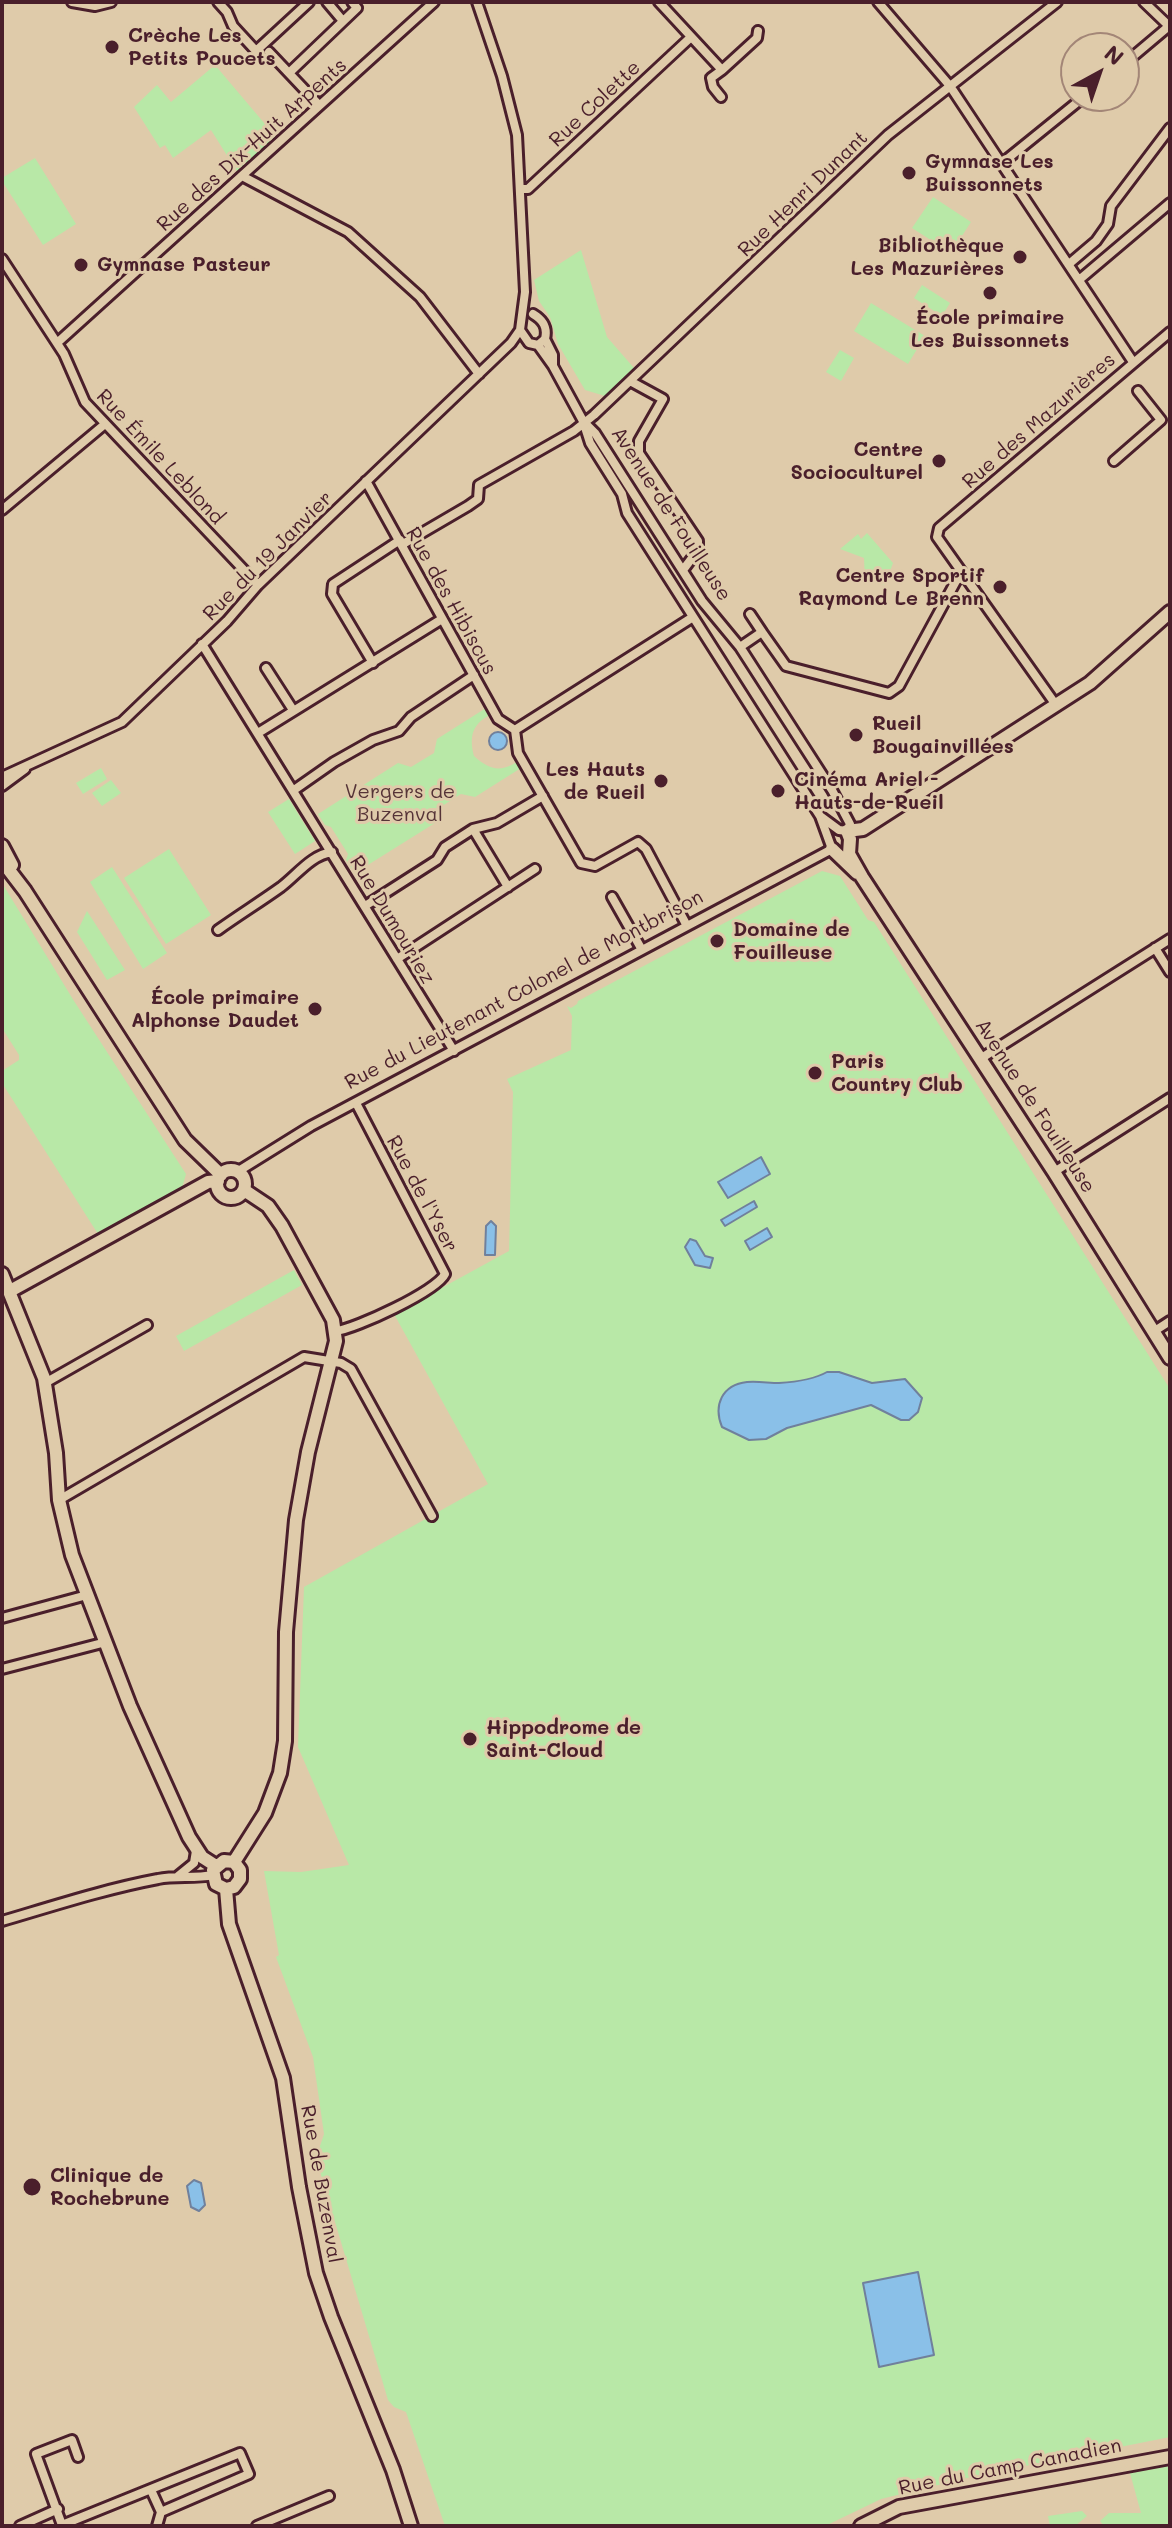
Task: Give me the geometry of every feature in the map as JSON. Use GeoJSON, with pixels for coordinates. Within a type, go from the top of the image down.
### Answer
{"type":"FeatureCollection","features":[{"type":"Feature","properties":{"kind":"main road"},"geometry":{"type":"LineString","coordinates":[[849,854],[832,849],[847,831],[863,829],[1056,705],[1100,675],[1170,612]]}},
{"type":"Feature","properties":{"kind":"main road","name":"Avenue de Fouilleuse"},"geometry":{"type":"LineString","coordinates":[[847,831],[849,854],[862,877],[1054,1172],[1170,1358]]}},
{"type":"Feature","properties":{"kind":"main road"},"geometry":{"type":"LineString","coordinates":[[2,846],[20,883],[181,1135],[219,1178],[219,1191],[227,1198],[237,1197],[244,1190],[244,1180],[232,1171],[219,1178],[208,1182],[69,1259],[8,1297]]}},
{"type":"Feature","properties":{"kind":"main road","name":"Avenue de Fouilleuse"},"geometry":{"type":"LineString","coordinates":[[832,849],[844,864],[862,877]]}},
{"type":"Feature","properties":{"kind":"main road"},"geometry":{"type":"LineString","coordinates":[[2,861],[20,883]]}},
{"type":"Feature","properties":{"kind":"main road"},"geometry":{"type":"LineString","coordinates":[[234,1862],[265,1813],[280,1773],[285,1741],[288,1606],[298,1507],[308,1452],[333,1361],[336,1331],[276,1216],[266,1204],[244,1190]]}},
{"type":"Feature","properties":{"kind":"main road"},"geometry":{"type":"LineString","coordinates":[[2,1274],[8,1297],[45,1383],[56,1453],[59,1500],[72,1555],[130,1706],[196,1850],[214,1870],[216,1884],[226,1889],[234,1887],[240,1879],[240,1870],[234,1862],[224,1861],[214,1870]]}},
{"type":"Feature","properties":{"kind":"main road","name":"Rue de Buzenval"},"geometry":{"type":"LineString","coordinates":[[226,1889],[229,1924],[283,2078],[299,2187],[316,2273],[387,2455],[411,2526]]}},
{"type":"Feature","properties":{"kind":"main road","name":"Rue du Camp Canadien"},"geometry":{"type":"LineString","coordinates":[[861,2526],[899,2507],[1170,2457]]}},
{"type":"Feature","properties":{"kind":"street"},"geometry":{"type":"LineString","coordinates":[[72,2],[86,5],[110,3]]}},
{"type":"Feature","properties":{"kind":"street"},"geometry":{"type":"LineString","coordinates":[[218,2],[233,26],[256,51],[309,2]]}},
{"type":"Feature","properties":{"kind":"street"},"geometry":{"type":"LineString","coordinates":[[327,2],[343,21]]}},
{"type":"Feature","properties":{"kind":"street"},"geometry":{"type":"LineString","coordinates":[[289,73],[357,8],[352,2]]}},
{"type":"Feature","properties":{"kind":"street","name":"Rue des Dix-Huit Arpents"},"geometry":{"type":"LineString","coordinates":[[57,343],[434,2]]}},
{"type":"Feature","properties":{"kind":"street"},"geometry":{"type":"LineString","coordinates":[[477,2],[498,61],[515,124],[525,292],[522,335],[529,343],[542,342],[545,325],[533,314],[525,292]]}},
{"type":"Feature","properties":{"kind":"street"},"geometry":{"type":"LineString","coordinates":[[659,2],[722,70]]}},
{"type":"Feature","properties":{"kind":"street","name":"Rue des Mazurières"},"geometry":{"type":"LineString","coordinates":[[878,2],[950,86],[1133,362],[939,528],[937,537],[1056,705]]}},
{"type":"Feature","properties":{"kind":"street","name":"Rue Henri Dunant"},"geometry":{"type":"LineString","coordinates":[[373,663],[332,594],[333,584],[478,499],[479,485],[574,431],[888,135],[1057,2]]}},
{"type":"Feature","properties":{"kind":"street"},"geometry":{"type":"LineString","coordinates":[[1140,51],[1170,27],[1144,2]]}},
{"type":"Feature","properties":{"kind":"street"},"geometry":{"type":"LineString","coordinates":[[721,97],[713,87],[711,78],[757,38],[758,31]]}},
{"type":"Feature","properties":{"kind":"street","name":"Rue Colette"},"geometry":{"type":"LineString","coordinates":[[520,189],[528,189],[691,37]]}},
{"type":"Feature","properties":{"kind":"street"},"geometry":{"type":"LineString","coordinates":[[269,52],[319,105]]}},
{"type":"Feature","properties":{"kind":"street"},"geometry":{"type":"LineString","coordinates":[[1001,164],[1065,112]]}},
{"type":"Feature","properties":{"kind":"street"},"geometry":{"type":"LineString","coordinates":[[1069,264],[1096,241],[1108,224],[1111,206],[1170,128]]}},
{"type":"Feature","properties":{"kind":"street"},"geometry":{"type":"LineString","coordinates":[[242,176],[348,232],[420,297],[479,374]]}},
{"type":"Feature","properties":{"kind":"street"},"geometry":{"type":"LineString","coordinates":[[1079,280],[1170,203]]}},
{"type":"Feature","properties":{"kind":"street","name":"Rue Émile Leblond"},"geometry":{"type":"LineString","coordinates":[[2,259],[57,343],[85,402],[258,585]]}},
{"type":"Feature","properties":{"kind":"street"},"geometry":{"type":"LineString","coordinates":[[524,318],[533,314]]}},
{"type":"Feature","properties":{"kind":"street"},"geometry":{"type":"LineString","coordinates":[[1133,362],[1170,332]]}},
{"type":"Feature","properties":{"kind":"street","name":"Rue du 19 Janvier"},"geometry":{"type":"LineString","coordinates":[[2,777],[122,722],[227,621],[258,585],[522,335]]}},
{"type":"Feature","properties":{"kind":"street","name":"Avenue de Fouilleuse"},"geometry":{"type":"LineString","coordinates":[[542,342],[553,355],[553,366],[583,421],[590,443],[622,494],[627,513],[820,816],[832,849]]}},
{"type":"Feature","properties":{"kind":"street"},"geometry":{"type":"LineString","coordinates":[[630,381],[663,399],[639,441],[639,453],[698,541],[698,550],[683,570]]}},
{"type":"Feature","properties":{"kind":"street"},"geometry":{"type":"LineString","coordinates":[[1114,461],[1161,420],[1138,391]]}},
{"type":"Feature","properties":{"kind":"street","name":"Avenue de Fouilleuse"},"geometry":{"type":"LineString","coordinates":[[583,421],[595,433],[702,601],[740,647],[832,790],[850,824],[847,831],[839,830],[820,816]]}},
{"type":"Feature","properties":{"kind":"street"},"geometry":{"type":"LineString","coordinates":[[2,510],[105,424]]}},
{"type":"Feature","properties":{"kind":"street","name":"Rue des Hibiscus"},"geometry":{"type":"LineString","coordinates":[[366,481],[498,719],[515,730]]}},
{"type":"Feature","properties":{"kind":"street"},"geometry":{"type":"LineString","coordinates":[[750,614],[786,666],[889,693],[899,686],[956,581],[963,575]]}},
{"type":"Feature","properties":{"kind":"street"},"geometry":{"type":"LineString","coordinates":[[687,926],[646,849],[638,842],[595,866],[581,863],[518,753],[515,730],[693,617]]}},
{"type":"Feature","properties":{"kind":"street"},"geometry":{"type":"LineString","coordinates":[[258,733],[442,619]]}},
{"type":"Feature","properties":{"kind":"street"},"geometry":{"type":"LineString","coordinates":[[740,647],[762,632]]}},
{"type":"Feature","properties":{"kind":"street","name":"Rue Dumouriez"},"geometry":{"type":"LineString","coordinates":[[202,644],[454,1051]]}},
{"type":"Feature","properties":{"kind":"street"},"geometry":{"type":"LineString","coordinates":[[266,668],[293,710]]}},
{"type":"Feature","properties":{"kind":"street"},"geometry":{"type":"LineString","coordinates":[[294,790],[373,740],[399,731],[411,717],[474,675]]}},
{"type":"Feature","properties":{"kind":"street","name":"Rue du 19 Janvier"},"geometry":{"type":"LineString","coordinates":[[2,786],[29,766]]}},
{"type":"Feature","properties":{"kind":"street"},"geometry":{"type":"LineString","coordinates":[[365,906],[437,860],[445,847],[473,829],[497,823],[543,796]]}},
{"type":"Feature","properties":{"kind":"street"},"geometry":{"type":"LineString","coordinates":[[473,829],[508,887]]}},
{"type":"Feature","properties":{"kind":"street","name":"Rue du Lieutenant Colonel de Montbrison"},"geometry":{"type":"LineString","coordinates":[[237,1172],[300,1133],[832,849]]}},
{"type":"Feature","properties":{"kind":"street"},"geometry":{"type":"LineString","coordinates":[[218,930],[284,885],[300,869],[332,852]]}},
{"type":"Feature","properties":{"kind":"street"},"geometry":{"type":"LineString","coordinates":[[397,959],[535,869]]}},
{"type":"Feature","properties":{"kind":"street"},"geometry":{"type":"LineString","coordinates":[[612,897],[642,950]]}},
{"type":"Feature","properties":{"kind":"street"},"geometry":{"type":"LineString","coordinates":[[980,1059],[1170,939]]}},
{"type":"Feature","properties":{"kind":"street"},"geometry":{"type":"LineString","coordinates":[[1155,948],[1170,972]]}},
{"type":"Feature","properties":{"kind":"street"},"geometry":{"type":"LineString","coordinates":[[1054,1172],[1170,1098]]}},
{"type":"Feature","properties":{"kind":"street","name":"Rue de l'Yser"},"geometry":{"type":"LineString","coordinates":[[336,1331],[355,1327],[403,1304],[439,1284],[445,1274],[356,1103]]}},
{"type":"Feature","properties":{"kind":"street"},"geometry":{"type":"LineString","coordinates":[[1153,1332],[1170,1321]]}},
{"type":"Feature","properties":{"kind":"street"},"geometry":{"type":"LineString","coordinates":[[45,1383],[147,1325]]}},
{"type":"Feature","properties":{"kind":"street"},"geometry":{"type":"LineString","coordinates":[[59,1500],[304,1357],[333,1361],[351,1369],[432,1516]]}},
{"type":"Feature","properties":{"kind":"street"},"geometry":{"type":"LineString","coordinates":[[2,1618],[87,1595]]}},
{"type":"Feature","properties":{"kind":"street"},"geometry":{"type":"LineString","coordinates":[[2,1669],[106,1642]]}},
{"type":"Feature","properties":{"kind":"street"},"geometry":{"type":"LineString","coordinates":[[178,1876],[194,1863],[196,1850]]}},
{"type":"Feature","properties":{"kind":"street"},"geometry":{"type":"LineString","coordinates":[[2,1921],[142,1882],[214,1870]]}},
{"type":"Feature","properties":{"kind":"street"},"geometry":{"type":"LineString","coordinates":[[78,2457],[72,2440],[36,2454],[62,2525],[240,2453],[249,2474],[161,2512]]}},
{"type":"Feature","properties":{"kind":"street"},"geometry":{"type":"LineString","coordinates":[[151,2490],[161,2512],[157,2526]]}},
{"type":"Feature","properties":{"kind":"street"},"geometry":{"type":"LineString","coordinates":[[257,2526],[329,2496]]}},
{"type":"Feature","properties":{"kind":"street"},"geometry":{"type":"LineString","coordinates":[[20,2526],[58,2509]]}},
{"type":"Feature","properties":{"kind":"green space"},"geometry":{"type":"Polygon","coordinates":[[[215,65],[276,137],[238,173],[211,130],[173,158],[165,145],[160,148],[134,107],[157,85],[171,102],[215,65]]]}},
{"type":"Feature","properties":{"kind":"green space"},"geometry":{"type":"Polygon","coordinates":[[[35,158],[76,224],[43,245],[2,181],[2,178],[35,158]]]}},
{"type":"Feature","properties":{"kind":"green space"},"geometry":{"type":"Polygon","coordinates":[[[933,197],[971,222],[951,253],[912,228],[933,197]]]}},
{"type":"Feature","properties":{"kind":"green space"},"geometry":{"type":"Polygon","coordinates":[[[581,250],[607,337],[634,368],[605,396],[585,390],[558,344],[550,317],[539,301],[534,280],[581,250]]]}},
{"type":"Feature","properties":{"kind":"green space"},"geometry":{"type":"Polygon","coordinates":[[[922,285],[950,303],[942,316],[914,298],[922,285]]]}},
{"type":"Feature","properties":{"kind":"green space"},"geometry":{"type":"Polygon","coordinates":[[[871,303],[925,336],[908,364],[854,331],[871,303]]]}},
{"type":"Feature","properties":{"kind":"green space"},"geometry":{"type":"Polygon","coordinates":[[[840,350],[854,358],[841,381],[826,372],[840,350]]]}},
{"type":"Feature","properties":{"kind":"green space"},"geometry":{"type":"Polygon","coordinates":[[[867,533],[893,563],[885,585],[865,580],[864,558],[840,549],[858,534],[861,539],[867,533]]]}},
{"type":"Feature","properties":{"kind":"green space","name":"Vergers de Buzenval"},"geometry":{"type":"Polygon","coordinates":[[[486,708],[490,715],[473,732],[474,756],[494,768],[505,768],[517,762],[521,768],[475,797],[461,794],[439,808],[435,823],[355,873],[346,860],[348,854],[331,827],[325,825],[318,814],[398,763],[411,767],[434,753],[437,739],[486,708]]]}},
{"type":"Feature","properties":{"kind":"green space"},"geometry":{"type":"Polygon","coordinates":[[[101,768],[107,779],[83,794],[76,783],[101,768]]]}},
{"type":"Feature","properties":{"kind":"green space"},"geometry":{"type":"Polygon","coordinates":[[[111,780],[121,793],[102,806],[92,793],[111,780]]]}},
{"type":"Feature","properties":{"kind":"green space"},"geometry":{"type":"Polygon","coordinates":[[[289,799],[315,841],[295,854],[268,812],[289,799]]]}},
{"type":"Feature","properties":{"kind":"green space"},"geometry":{"type":"Polygon","coordinates":[[[169,849],[211,915],[166,944],[124,878],[169,849]]]}},
{"type":"Feature","properties":{"kind":"green space"},"geometry":{"type":"Polygon","coordinates":[[[112,867],[167,953],[143,969],[90,882],[112,867]]]}},
{"type":"Feature","properties":{"kind":"green space"},"geometry":{"type":"Polygon","coordinates":[[[822,871],[840,876],[868,920],[874,922],[1170,1389],[1170,2437],[975,2476],[881,2499],[825,2526],[445,2526],[406,2412],[394,2407],[388,2400],[316,2158],[324,2134],[313,2057],[276,1957],[279,1955],[264,1871],[301,1872],[349,1865],[298,1747],[304,1587],[488,1484],[394,1314],[509,1251],[513,1092],[507,1079],[571,1050],[572,1016],[567,1006],[571,1008],[578,1001],[822,871]]]}},
{"type":"Feature","properties":{"kind":"green space"},"geometry":{"type":"Polygon","coordinates":[[[2,883],[186,1174],[182,1188],[98,1234],[2,1083],[2,1071],[19,1060],[19,1055],[2,1028],[2,883]]]}},
{"type":"Feature","properties":{"kind":"green space"},"geometry":{"type":"Polygon","coordinates":[[[87,911],[125,970],[107,980],[77,932],[87,911]]]}},
{"type":"Feature","properties":{"kind":"green space"},"geometry":{"type":"Polygon","coordinates":[[[294,1270],[302,1285],[184,1351],[176,1336],[294,1270]]]}},
{"type":"Feature","properties":{"kind":"green space"},"geometry":{"type":"Polygon","coordinates":[[[1170,2466],[1170,2526],[1104,2526],[1100,2521],[1109,2513],[1141,2513],[1130,2473],[1170,2466]]]}},
{"type":"Feature","properties":{"kind":"green space"},"geometry":{"type":"Polygon","coordinates":[[[1082,2511],[1087,2516],[1075,2526],[1050,2526],[1048,2516],[1082,2511]]]}},
{"type":"Feature","properties":{"kind":"water"},"geometry":{"type":"Polygon","coordinates":[[[494,732],[502,732],[507,741],[505,748],[494,750],[489,745],[489,737],[494,732]]]}},
{"type":"Feature","properties":{"kind":"water"},"geometry":{"type":"Polygon","coordinates":[[[761,1157],[770,1174],[728,1198],[718,1182],[761,1157]]]}},
{"type":"Feature","properties":{"kind":"water"},"geometry":{"type":"Polygon","coordinates":[[[754,1201],[757,1207],[725,1226],[721,1220],[754,1201]]]}},
{"type":"Feature","properties":{"kind":"water"},"geometry":{"type":"Polygon","coordinates":[[[491,1221],[496,1226],[495,1255],[485,1255],[486,1226],[491,1221]]]}},
{"type":"Feature","properties":{"kind":"water"},"geometry":{"type":"Polygon","coordinates":[[[767,1228],[772,1237],[750,1250],[745,1241],[767,1228]]]}},
{"type":"Feature","properties":{"kind":"water"},"geometry":{"type":"Polygon","coordinates":[[[690,1239],[696,1241],[705,1256],[713,1258],[710,1268],[695,1265],[685,1247],[690,1239]]]}},
{"type":"Feature","properties":{"kind":"water"},"geometry":{"type":"Polygon","coordinates":[[[827,1372],[839,1372],[872,1383],[905,1379],[922,1398],[918,1412],[909,1420],[901,1420],[871,1405],[787,1428],[766,1439],[749,1440],[722,1427],[719,1404],[731,1387],[747,1382],[798,1381],[827,1372]]]}},
{"type":"Feature","properties":{"kind":"water"},"geometry":{"type":"Polygon","coordinates":[[[194,2180],[201,2183],[205,2205],[199,2211],[191,2207],[187,2186],[194,2180]]]}},
{"type":"Feature","properties":{"kind":"water"},"geometry":{"type":"Polygon","coordinates":[[[918,2272],[934,2355],[879,2367],[863,2283],[918,2272]]]}},
{"type":"Feature","properties":{"kind":"place","name":"Crèche Les Petits Poucets"},"geometry":{"type":"Point","coordinates":[112,47]}},
{"type":"Feature","properties":{"kind":"place","name":"Gymnase Les Buissonnets"},"geometry":{"type":"Point","coordinates":[909,173]}},
{"type":"Feature","properties":{"kind":"place","name":"Bibliothèque Les Mazurières"},"geometry":{"type":"Point","coordinates":[1020,257]}},
{"type":"Feature","properties":{"kind":"place","name":"Gymnase Pasteur"},"geometry":{"type":"Point","coordinates":[81,265]}},
{"type":"Feature","properties":{"kind":"place","name":"École primaire Les Buissonnets"},"geometry":{"type":"Point","coordinates":[990,293]}},
{"type":"Feature","properties":{"kind":"place","name":"Centre Socioculturel"},"geometry":{"type":"Point","coordinates":[939,461]}},
{"type":"Feature","properties":{"kind":"place","name":"Centre Sportif Raymond Le Brenn"},"geometry":{"type":"Point","coordinates":[1000,587]}},
{"type":"Feature","properties":{"kind":"place","name":"Rueil Bougainvillées"},"geometry":{"type":"Point","coordinates":[856,735]}},
{"type":"Feature","properties":{"kind":"place","name":"Les Hauts de Rueil"},"geometry":{"type":"Point","coordinates":[661,781]}},
{"type":"Feature","properties":{"kind":"place","name":"Cinéma Ariel - Hauts-de-Rueil"},"geometry":{"type":"Point","coordinates":[778,791]}},
{"type":"Feature","properties":{"kind":"place","name":"Domaine de Fouilleuse"},"geometry":{"type":"Point","coordinates":[717,941]}},
{"type":"Feature","properties":{"kind":"place","name":"École primaire Alphonse Daudet"},"geometry":{"type":"Point","coordinates":[315,1009]}},
{"type":"Feature","properties":{"kind":"place","name":"Paris Country Club"},"geometry":{"type":"Point","coordinates":[815,1073]}},
{"type":"Feature","properties":{"kind":"place","name":"Hippodrome de Saint-Cloud"},"geometry":{"type":"Point","coordinates":[470,1739]}},
{"type":"Feature","properties":{"kind":"place","name":"Clinique de Rochebrune"},"geometry":{"type":"Point","coordinates":[32,2187]}}]}
